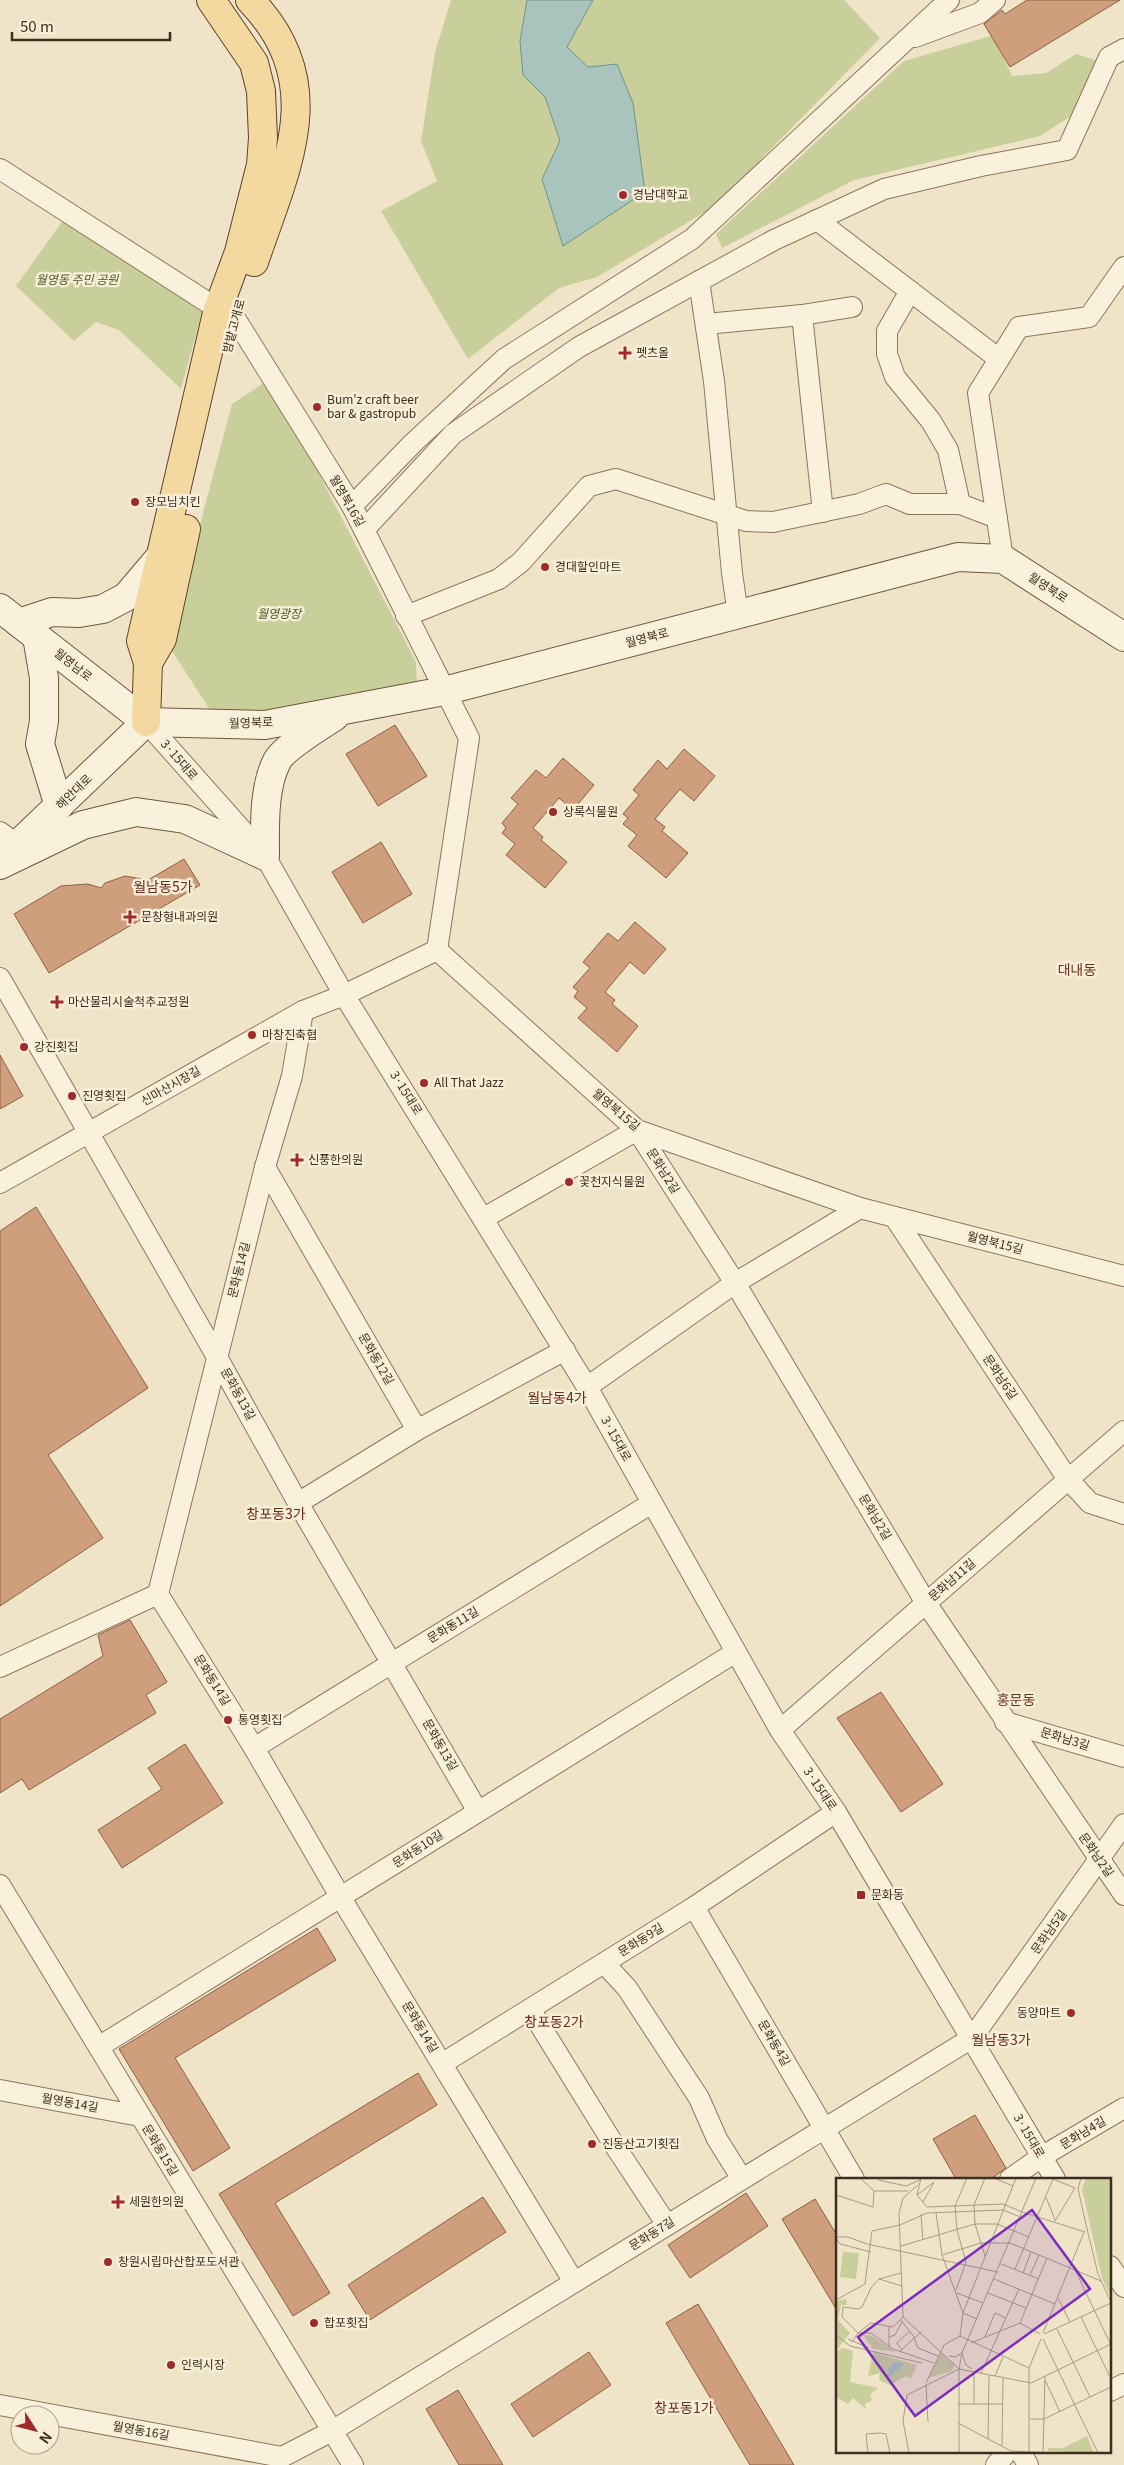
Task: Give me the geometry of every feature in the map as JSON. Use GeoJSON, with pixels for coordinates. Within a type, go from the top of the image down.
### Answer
{"type":"FeatureCollection","features":[{"type":"Feature","properties":{"kind":"main road","name":"밤밭고개로"},"geometry":{"type":"LineString","coordinates":[[148,663],[162,640],[199,470],[227,314],[261,165],[264,138],[262,91],[254,63],[211,0]]}},
{"type":"Feature","properties":{"kind":"main road","name":"밤밭고개로"},"geometry":{"type":"LineString","coordinates":[[146,722],[148,663],[141,641],[160,557],[227,314],[286,164],[295,130],[297,108],[295,78],[273,27],[250,0]]}},
{"type":"Feature","properties":{"kind":"main road"},"geometry":{"type":"LineString","coordinates":[[59,806],[40,744],[44,721],[44,678],[19,623],[52,612],[79,613],[103,609],[126,597],[160,557]]}},
{"type":"Feature","properties":{"kind":"main road","name":"월영북로"},"geometry":{"type":"LineString","coordinates":[[146,722],[265,725],[444,691],[958,557],[1003,559],[1124,637]]}},
{"type":"Feature","properties":{"kind":"main road","name":"월영남로"},"geometry":{"type":"LineString","coordinates":[[19,623],[146,722]]}},
{"type":"Feature","properties":{"kind":"main road"},"geometry":{"type":"LineString","coordinates":[[5,850],[83,825],[136,812],[185,819],[264,856],[265,802],[277,760],[304,736],[344,710]]}},
{"type":"Feature","properties":{"kind":"main road","name":"해안대로"},"geometry":{"type":"LineString","coordinates":[[5,850],[59,806],[146,722]]}},
{"type":"Feature","properties":{"kind":"street"},"geometry":{"type":"LineString","coordinates":[[352,506],[413,443],[504,359],[692,239],[949,0]]}},
{"type":"Feature","properties":{"kind":"street"},"geometry":{"type":"LineString","coordinates":[[906,40],[980,14],[995,0]]}},
{"type":"Feature","properties":{"kind":"street"},"geometry":{"type":"LineString","coordinates":[[364,530],[453,434],[579,347],[774,240],[884,189],[981,166],[1067,150],[1109,57],[1124,49]]}},
{"type":"Feature","properties":{"kind":"street","name":"밤밭고개로"},"geometry":{"type":"LineString","coordinates":[[0,169],[227,314]]}},
{"type":"Feature","properties":{"kind":"street"},"geometry":{"type":"LineString","coordinates":[[816,220],[999,359]]}},
{"type":"Feature","properties":{"kind":"street"},"geometry":{"type":"LineString","coordinates":[[1003,559],[978,393],[1019,327],[1089,317],[1124,267]]}},
{"type":"Feature","properties":{"kind":"street"},"geometry":{"type":"LineString","coordinates":[[699,281],[714,381],[732,573],[738,615]]}},
{"type":"Feature","properties":{"kind":"street"},"geometry":{"type":"LineString","coordinates":[[910,291],[887,331],[887,354],[895,377],[931,421],[948,450],[960,504]]}},
{"type":"Feature","properties":{"kind":"street"},"geometry":{"type":"LineString","coordinates":[[706,324],[802,315],[852,307]]}},
{"type":"Feature","properties":{"kind":"street","name":"월영북16길"},"geometry":{"type":"LineString","coordinates":[[227,314],[352,506],[444,691]]}},
{"type":"Feature","properties":{"kind":"street"},"geometry":{"type":"LineString","coordinates":[[802,315],[823,512]]}},
{"type":"Feature","properties":{"kind":"street"},"geometry":{"type":"LineString","coordinates":[[406,616],[499,579],[522,562],[589,486],[616,479],[746,521],[773,522],[859,504],[886,494],[910,504],[960,504],[997,518]]}},
{"type":"Feature","properties":{"kind":"street"},"geometry":{"type":"LineString","coordinates":[[437,950],[469,738],[444,691]]}},
{"type":"Feature","properties":{"kind":"street","name":"3·15대로"},"geometry":{"type":"LineString","coordinates":[[146,722],[264,856],[344,995],[587,1387],[780,1730],[836,1812],[1054,2178]]}},
{"type":"Feature","properties":{"kind":"street","name":"신마산시장길"},"geometry":{"type":"LineString","coordinates":[[0,1183],[302,1011],[344,995],[437,950]]}},
{"type":"Feature","properties":{"kind":"street","name":"월영북15길"},"geometry":{"type":"LineString","coordinates":[[437,950],[637,1130],[860,1208],[1124,1276]]}},
{"type":"Feature","properties":{"kind":"street","name":"문화동13길"},"geometry":{"type":"LineString","coordinates":[[0,978],[217,1357],[298,1503],[478,1810]]}},
{"type":"Feature","properties":{"kind":"street","name":"문화동14길"},"geometry":{"type":"LineString","coordinates":[[302,1011],[292,1076],[265,1167],[158,1594],[254,1748],[341,1898],[574,2282]]}},
{"type":"Feature","properties":{"kind":"street"},"geometry":{"type":"LineString","coordinates":[[484,1218],[637,1130]]}},
{"type":"Feature","properties":{"kind":"street","name":"문화남2길"},"geometry":{"type":"LineString","coordinates":[[637,1130],[734,1284],[926,1603],[1124,1895]]}},
{"type":"Feature","properties":{"kind":"street","name":"문화동12길"},"geometry":{"type":"LineString","coordinates":[[265,1167],[417,1430],[415,1431]]}},
{"type":"Feature","properties":{"kind":"street"},"geometry":{"type":"LineString","coordinates":[[587,1387],[734,1284],[860,1208]]}},
{"type":"Feature","properties":{"kind":"street","name":"문화남6길"},"geometry":{"type":"LineString","coordinates":[[895,1218],[1068,1478],[1090,1503],[1124,1514]]}},
{"type":"Feature","properties":{"kind":"street"},"geometry":{"type":"LineString","coordinates":[[298,1503],[415,1431],[565,1350]]}},
{"type":"Feature","properties":{"kind":"street","name":"문화남11길"},"geometry":{"type":"LineString","coordinates":[[780,1730],[1124,1431]]}},
{"type":"Feature","properties":{"kind":"street","name":"문화동11길"},"geometry":{"type":"LineString","coordinates":[[254,1748],[652,1503]]}},
{"type":"Feature","properties":{"kind":"street"},"geometry":{"type":"LineString","coordinates":[[0,1667],[158,1594]]}},
{"type":"Feature","properties":{"kind":"street","name":"문화동10길"},"geometry":{"type":"LineString","coordinates":[[100,2046],[341,1898],[478,1810],[736,1652]]}},
{"type":"Feature","properties":{"kind":"street","name":"문화남3길"},"geometry":{"type":"LineString","coordinates":[[1005,1722],[1124,1757]]}},
{"type":"Feature","properties":{"kind":"street","name":"문화동9길"},"geometry":{"type":"LineString","coordinates":[[442,2063],[694,1907],[836,1812]]}},
{"type":"Feature","properties":{"kind":"street","name":"문화남5길"},"geometry":{"type":"LineString","coordinates":[[972,2038],[1100,1861],[1124,1824]]}},
{"type":"Feature","properties":{"kind":"street","name":"문화동15길"},"geometry":{"type":"LineString","coordinates":[[0,1885],[100,2046],[140,2116],[353,2465]]}},
{"type":"Feature","properties":{"kind":"street","name":"문화동4길"},"geometry":{"type":"LineString","coordinates":[[694,1907],[853,2178]]}},
{"type":"Feature","properties":{"kind":"street"},"geometry":{"type":"LineString","coordinates":[[604,1963],[627,1988],[699,2098],[718,2139],[742,2179]]}},
{"type":"Feature","properties":{"kind":"street"},"geometry":{"type":"LineString","coordinates":[[530,2009],[596,2116],[667,2225]]}},
{"type":"Feature","properties":{"kind":"street","name":"문화동7길"},"geometry":{"type":"LineString","coordinates":[[332,2431],[972,2038]]}},
{"type":"Feature","properties":{"kind":"street","name":"월영동14길"},"geometry":{"type":"LineString","coordinates":[[0,2090],[140,2116]]}},
{"type":"Feature","properties":{"kind":"street","name":"문화남4길"},"geometry":{"type":"LineString","coordinates":[[1011,2178],[1041,2157],[1124,2108]]}},
{"type":"Feature","properties":{"kind":"street"},"geometry":{"type":"LineString","coordinates":[[1112,2269],[1124,2287]]}},
{"type":"Feature","properties":{"kind":"street"},"geometry":{"type":"LineString","coordinates":[[1112,2390],[1124,2384]]}},
{"type":"Feature","properties":{"kind":"street","name":"월영동16길"},"geometry":{"type":"LineString","coordinates":[[0,2405],[276,2461],[332,2431]]}},
{"type":"Feature","properties":{"kind":"street"},"geometry":{"type":"LineString","coordinates":[[996,2465],[1007,2452]]}},
{"type":"Feature","properties":{"kind":"street"},"geometry":{"type":"LineString","coordinates":[[1021,2452],[1028,2465]]}},
{"type":"Feature","properties":{"kind":"green space","name":"경남대학교"},"geometry":{"type":"Polygon","coordinates":[[[451,0],[844,0],[880,38],[715,206],[597,277],[559,288],[468,359],[381,211],[437,181],[421,141],[435,52],[451,0]]]}},
{"type":"Feature","properties":{"kind":"green space"},"geometry":{"type":"Polygon","coordinates":[[[994,35],[1012,76],[1046,73],[1076,54],[1098,61],[1074,114],[1040,136],[854,180],[722,248],[716,234],[904,61],[994,35]]]}},
{"type":"Feature","properties":{"kind":"green space","name":"월영동 주민 공원"},"geometry":{"type":"Polygon","coordinates":[[[66,216],[203,309],[181,389],[119,330],[96,322],[74,341],[16,286],[66,216]]]}},
{"type":"Feature","properties":{"kind":"green space","name":"월영광장"},"geometry":{"type":"Polygon","coordinates":[[[270,379],[416,662],[417,685],[285,716],[214,716],[168,645],[232,404],[270,379]]]}},
{"type":"Feature","properties":{"kind":"water"},"geometry":{"type":"Polygon","coordinates":[[[527,0],[593,0],[567,47],[588,67],[617,64],[633,103],[645,192],[563,246],[542,179],[560,141],[545,97],[523,75],[520,41],[527,0]]]}},
{"type":"Feature","properties":{"kind":"building"},"geometry":{"type":"Polygon","coordinates":[[[1027,0],[1120,0],[1010,67],[984,24],[1002,10],[1005,14],[1027,0]]]}},
{"type":"Feature","properties":{"kind":"building"},"geometry":{"type":"Polygon","coordinates":[[[395,725],[427,776],[378,806],[346,754],[395,725]]]}},
{"type":"Feature","properties":{"kind":"building"},"geometry":{"type":"Polygon","coordinates":[[[684,749],[715,776],[694,801],[680,789],[655,819],[665,827],[662,831],[688,853],[666,878],[628,846],[637,835],[623,824],[628,818],[623,814],[639,795],[633,790],[658,760],[667,769],[684,749]]]}},
{"type":"Feature","properties":{"kind":"building"},"geometry":{"type":"Polygon","coordinates":[[[563,758],[594,785],[573,810],[559,798],[533,828],[543,837],[541,840],[567,862],[545,888],[506,855],[515,844],[502,833],[506,828],[502,823],[518,804],[511,798],[536,770],[546,778],[563,758]]]}},
{"type":"Feature","properties":{"kind":"building"},"geometry":{"type":"Polygon","coordinates":[[[381,842],[412,894],[363,923],[332,872],[381,842]]]}},
{"type":"Feature","properties":{"kind":"building"},"geometry":{"type":"Polygon","coordinates":[[[184,859],[200,885],[49,973],[14,914],[61,886],[88,884],[101,888],[105,883],[125,876],[148,880],[184,859]]]}},
{"type":"Feature","properties":{"kind":"building"},"geometry":{"type":"Polygon","coordinates":[[[635,922],[666,949],[644,974],[630,962],[605,992],[615,1000],[612,1004],[638,1026],[617,1052],[578,1018],[587,1008],[574,997],[578,991],[573,987],[590,968],[583,962],[608,933],[618,941],[635,922]]]}},
{"type":"Feature","properties":{"kind":"building"},"geometry":{"type":"Polygon","coordinates":[[[0,1055],[23,1096],[0,1109],[0,1055]]]}},
{"type":"Feature","properties":{"kind":"building"},"geometry":{"type":"Polygon","coordinates":[[[36,1207],[148,1388],[48,1455],[103,1538],[0,1606],[0,1231],[36,1207]]]}},
{"type":"Feature","properties":{"kind":"building"},"geometry":{"type":"Polygon","coordinates":[[[130,1620],[167,1682],[146,1695],[156,1713],[29,1790],[22,1779],[0,1793],[0,1719],[103,1656],[98,1635],[130,1620]]]}},
{"type":"Feature","properties":{"kind":"building"},"geometry":{"type":"Polygon","coordinates":[[[881,1692],[943,1784],[901,1812],[837,1718],[881,1692]]]}},
{"type":"Feature","properties":{"kind":"building"},"geometry":{"type":"Polygon","coordinates":[[[185,1744],[223,1803],[122,1868],[98,1830],[162,1789],[148,1768],[185,1744]]]}},
{"type":"Feature","properties":{"kind":"building"},"geometry":{"type":"Polygon","coordinates":[[[317,1928],[336,1960],[175,2058],[230,2148],[193,2171],[119,2049],[317,1928]]]}},
{"type":"Feature","properties":{"kind":"building"},"geometry":{"type":"Polygon","coordinates":[[[418,2073],[437,2105],[275,2203],[330,2293],[293,2316],[219,2194],[418,2073]]]}},
{"type":"Feature","properties":{"kind":"building"},"geometry":{"type":"Polygon","coordinates":[[[975,2115],[1006,2168],[992,2178],[955,2178],[933,2139],[975,2115]]]}},
{"type":"Feature","properties":{"kind":"building"},"geometry":{"type":"Polygon","coordinates":[[[746,2193],[768,2226],[690,2278],[668,2245],[746,2193]]]}},
{"type":"Feature","properties":{"kind":"building"},"geometry":{"type":"Polygon","coordinates":[[[483,2197],[506,2232],[370,2320],[348,2285],[483,2197]]]}},
{"type":"Feature","properties":{"kind":"building"},"geometry":{"type":"Polygon","coordinates":[[[815,2199],[836,2234],[836,2309],[782,2219],[815,2199]]]}},
{"type":"Feature","properties":{"kind":"building"},"geometry":{"type":"Polygon","coordinates":[[[698,2304],[794,2465],[750,2465],[666,2323],[698,2304]]]}},
{"type":"Feature","properties":{"kind":"building"},"geometry":{"type":"Polygon","coordinates":[[[589,2352],[611,2385],[533,2437],[511,2404],[589,2352]]]}},
{"type":"Feature","properties":{"kind":"building"},"geometry":{"type":"Polygon","coordinates":[[[458,2390],[503,2465],[459,2465],[426,2409],[458,2390]]]}},
{"type":"Feature","properties":{"kind":"place","name":"경남대학교"},"geometry":{"type":"Point","coordinates":[623,195]}},
{"type":"Feature","properties":{"kind":"place","name":"펫츠올"},"geometry":{"type":"Point","coordinates":[625,353]}},
{"type":"Feature","properties":{"kind":"place","name":"Bum'z craft beer bar & gastropub"},"geometry":{"type":"Point","coordinates":[317,407]}},
{"type":"Feature","properties":{"kind":"place","name":"장모님치킨"},"geometry":{"type":"Point","coordinates":[135,502]}},
{"type":"Feature","properties":{"kind":"place","name":"경대할인마트"},"geometry":{"type":"Point","coordinates":[545,567]}},
{"type":"Feature","properties":{"kind":"place","name":"상록식물원"},"geometry":{"type":"Point","coordinates":[553,812]}},
{"type":"Feature","properties":{"kind":"place","name":"문창형내과의원"},"geometry":{"type":"Point","coordinates":[130,917]}},
{"type":"Feature","properties":{"kind":"place","name":"마산물리시술척추교정원"},"geometry":{"type":"Point","coordinates":[57,1002]}},
{"type":"Feature","properties":{"kind":"place","name":"마창진축협"},"geometry":{"type":"Point","coordinates":[252,1035]}},
{"type":"Feature","properties":{"kind":"place","name":"강진횟집"},"geometry":{"type":"Point","coordinates":[24,1047]}},
{"type":"Feature","properties":{"kind":"place","name":"All That Jazz"},"geometry":{"type":"Point","coordinates":[424,1083]}},
{"type":"Feature","properties":{"kind":"place","name":"진영횟집"},"geometry":{"type":"Point","coordinates":[72,1096]}},
{"type":"Feature","properties":{"kind":"place","name":"신풍한의원"},"geometry":{"type":"Point","coordinates":[297,1160]}},
{"type":"Feature","properties":{"kind":"place","name":"꽃천지식물원"},"geometry":{"type":"Point","coordinates":[569,1182]}},
{"type":"Feature","properties":{"kind":"place","name":"통영횟집"},"geometry":{"type":"Point","coordinates":[228,1720]}},
{"type":"Feature","properties":{"kind":"place","name":"문화동"},"geometry":{"type":"Point","coordinates":[861,1895]}},
{"type":"Feature","properties":{"kind":"place","name":"동양마트"},"geometry":{"type":"Point","coordinates":[1071,2013]}},
{"type":"Feature","properties":{"kind":"place","name":"진동산고기횟집"},"geometry":{"type":"Point","coordinates":[592,2144]}},
{"type":"Feature","properties":{"kind":"place","name":"세원한의원"},"geometry":{"type":"Point","coordinates":[118,2202]}},
{"type":"Feature","properties":{"kind":"place","name":"창원시립마산합포도서관"},"geometry":{"type":"Point","coordinates":[108,2262]}},
{"type":"Feature","properties":{"kind":"place","name":"합포횟집"},"geometry":{"type":"Point","coordinates":[314,2323]}},
{"type":"Feature","properties":{"kind":"place","name":"인력시장"},"geometry":{"type":"Point","coordinates":[171,2365]}},
{"type":"Feature","properties":{"kind":"district","name":"월남동5가"},"geometry":{"type":"Point","coordinates":[163,887]}},
{"type":"Feature","properties":{"kind":"district","name":"대내동"},"geometry":{"type":"Point","coordinates":[1077,970]}},
{"type":"Feature","properties":{"kind":"district","name":"월남동4가"},"geometry":{"type":"Point","coordinates":[557,1398]}},
{"type":"Feature","properties":{"kind":"district","name":"창포동3가"},"geometry":{"type":"Point","coordinates":[276,1514]}},
{"type":"Feature","properties":{"kind":"district","name":"홍문동"},"geometry":{"type":"Point","coordinates":[1016,1700]}},
{"type":"Feature","properties":{"kind":"district","name":"창포동2가"},"geometry":{"type":"Point","coordinates":[554,2022]}},
{"type":"Feature","properties":{"kind":"district","name":"월남동3가"},"geometry":{"type":"Point","coordinates":[1001,2040]}},
{"type":"Feature","properties":{"kind":"district","name":"창포동1가"},"geometry":{"type":"Point","coordinates":[684,2408]}}]}
